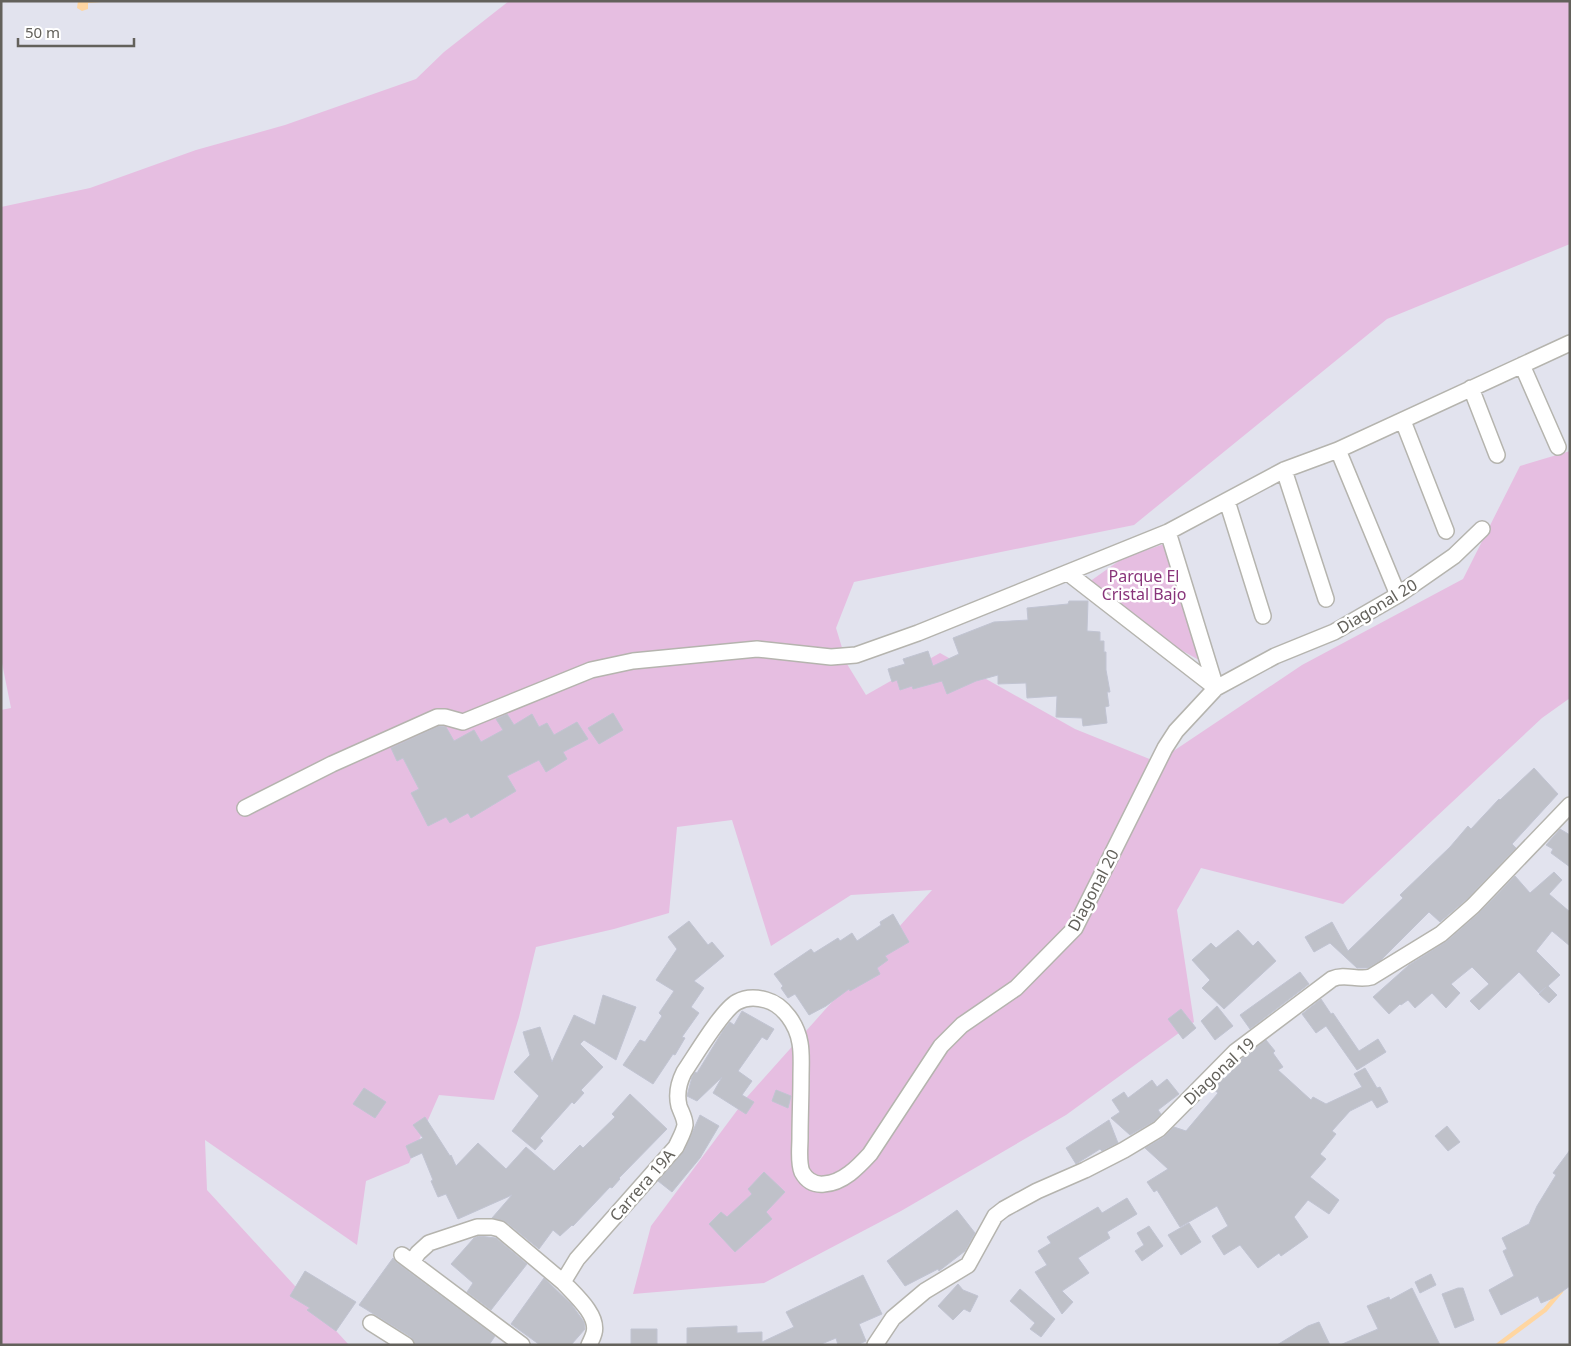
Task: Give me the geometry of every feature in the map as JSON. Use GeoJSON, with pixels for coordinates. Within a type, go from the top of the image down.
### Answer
{"type":"FeatureCollection","features":[{"type":"Feature","properties":{"kind":"street"},"geometry":{"type":"LineString","coordinates":[[245,808],[332,764],[437,718],[445,717],[463,722],[591,670],[633,660],[757,649],[831,657],[856,655],[918,633],[1168,532],[1284,470],[1338,450],[1570,343]]}},
{"type":"Feature","properties":{"kind":"street"},"geometry":{"type":"LineString","coordinates":[[1522,365],[1558,447]]}},
{"type":"Feature","properties":{"kind":"street"},"geometry":{"type":"LineString","coordinates":[[1471,388],[1497,455]]}},
{"type":"Feature","properties":{"kind":"street"},"geometry":{"type":"LineString","coordinates":[[1403,421],[1446,531]]}},
{"type":"Feature","properties":{"kind":"street"},"geometry":{"type":"LineString","coordinates":[[1338,450],[1398,595]]}},
{"type":"Feature","properties":{"kind":"street"},"geometry":{"type":"LineString","coordinates":[[1284,470],[1326,599]]}},
{"type":"Feature","properties":{"kind":"street"},"geometry":{"type":"LineString","coordinates":[[1227,500],[1263,616]]}},
{"type":"Feature","properties":{"kind":"street","name":"Diagonal 20"},"geometry":{"type":"LineString","coordinates":[[747,998],[770,1001],[781,1008],[798,1036],[802,1052],[800,1153],[802,1171],[813,1184],[831,1184],[851,1172],[870,1154],[941,1046],[962,1025],[1016,988],[1075,928],[1165,748],[1176,731],[1216,688],[1275,656],[1334,632],[1398,595],[1454,556],[1482,530]]}},
{"type":"Feature","properties":{"kind":"street"},"geometry":{"type":"LineString","coordinates":[[1168,532],[1216,688]]}},
{"type":"Feature","properties":{"kind":"street"},"geometry":{"type":"LineString","coordinates":[[1068,572],[1216,688]]}},
{"type":"Feature","properties":{"kind":"street","name":"Diagonal 19"},"geometry":{"type":"LineString","coordinates":[[875,1345],[893,1318],[925,1291],[968,1265],[994,1216],[1000,1211],[1037,1191],[1109,1158],[1159,1129],[1235,1052],[1332,979],[1344,976],[1365,979],[1372,977],[1441,934],[1473,906],[1570,805]]}},
{"type":"Feature","properties":{"kind":"street","name":"Carrera 19A"},"geometry":{"type":"LineString","coordinates":[[563,1282],[577,1259],[676,1147],[685,1126],[684,1115],[679,1106],[679,1081],[726,1011],[736,1002],[747,998]]}},
{"type":"Feature","properties":{"kind":"street"},"geometry":{"type":"LineString","coordinates":[[522,1345],[407,1258],[418,1253],[429,1243],[477,1227],[500,1229],[563,1282],[589,1310],[595,1327],[589,1345]]}},
{"type":"Feature","properties":{"kind":"street"},"geometry":{"type":"LineString","coordinates":[[371,1323],[406,1345]]}},
{"type":"Feature","properties":{"kind":"green space"},"geometry":{"type":"Polygon","coordinates":[[[509,1],[1570,1],[1570,244],[1387,319],[1134,525],[854,582],[836,628],[847,664],[866,695],[940,653],[1075,729],[1157,762],[1302,665],[1463,579],[1520,466],[1570,451],[1570,698],[1542,718],[1343,904],[1201,868],[1177,910],[1194,1022],[1066,1115],[901,1211],[764,1283],[633,1294],[651,1226],[747,1097],[932,890],[851,895],[771,946],[732,820],[677,827],[669,913],[614,929],[536,947],[519,1017],[494,1100],[439,1095],[409,1163],[366,1181],[357,1245],[205,1140],[207,1190],[349,1345],[1,1345],[1,710],[11,708],[1,658],[1,207],[90,188],[196,150],[285,125],[416,79],[444,52],[509,1]]]}},
{"type":"Feature","properties":{"kind":"green space","name":"Parque El Cristal Bajo"},"geometry":{"type":"Polygon","coordinates":[[[1167,543],[1199,660],[1154,635],[1089,582],[1123,558],[1167,543]]]}},
{"type":"Feature","properties":{"kind":"shaded area"},"geometry":{"type":"Polygon","coordinates":[[[78,1],[115,1],[88,3],[88,9],[82,11],[77,8],[78,1]]]}},
{"type":"Feature","properties":{"kind":"building"},"geometry":{"type":"Polygon","coordinates":[[[1069,601],[1088,601],[1087,631],[1100,632],[1100,641],[1104,641],[1110,692],[1107,692],[1109,706],[1105,707],[1107,723],[1083,726],[1082,718],[1056,717],[1057,696],[1027,698],[1026,683],[998,684],[998,675],[976,681],[947,694],[942,681],[913,689],[912,686],[900,690],[897,680],[892,682],[888,669],[905,664],[903,659],[928,651],[933,666],[959,654],[953,638],[994,622],[1028,620],[1027,608],[1068,604],[1069,601]]]}},
{"type":"Feature","properties":{"kind":"building"},"geometry":{"type":"Polygon","coordinates":[[[613,713],[623,730],[599,744],[588,728],[613,713]]]}},
{"type":"Feature","properties":{"kind":"building"},"geometry":{"type":"Polygon","coordinates":[[[507,714],[514,725],[532,714],[539,727],[547,723],[554,735],[577,722],[588,739],[563,752],[567,759],[546,772],[539,760],[507,776],[516,791],[471,818],[468,813],[450,823],[446,817],[428,826],[411,793],[419,789],[403,758],[397,761],[391,748],[439,726],[446,727],[454,741],[474,730],[481,742],[503,730],[496,719],[507,714]]]}},
{"type":"Feature","properties":{"kind":"building"},"geometry":{"type":"Polygon","coordinates":[[[1534,768],[1558,794],[1512,844],[1516,848],[1467,899],[1440,922],[1429,912],[1380,961],[1368,968],[1357,968],[1330,943],[1314,952],[1305,937],[1332,922],[1348,951],[1403,898],[1400,895],[1450,847],[1468,826],[1471,829],[1499,799],[1534,768]]]}},
{"type":"Feature","properties":{"kind":"building"},"geometry":{"type":"Polygon","coordinates":[[[1560,829],[1570,835],[1570,867],[1551,853],[1553,849],[1546,845],[1560,829]]]}},
{"type":"Feature","properties":{"kind":"building"},"geometry":{"type":"Polygon","coordinates":[[[1554,872],[1562,880],[1549,894],[1570,912],[1570,946],[1552,931],[1536,951],[1560,975],[1548,986],[1557,995],[1549,1003],[1539,994],[1546,987],[1539,993],[1519,972],[1479,1010],[1470,1001],[1489,984],[1472,967],[1451,984],[1460,993],[1446,1008],[1432,993],[1415,1008],[1408,1000],[1400,1004],[1389,1014],[1373,997],[1409,965],[1447,941],[1480,912],[1515,876],[1530,893],[1554,872]]]}},
{"type":"Feature","properties":{"kind":"building"},"geometry":{"type":"Polygon","coordinates":[[[893,914],[909,942],[885,956],[888,960],[877,968],[880,974],[850,991],[849,989],[826,1006],[809,1015],[795,994],[788,998],[781,988],[783,986],[774,974],[811,949],[814,953],[838,938],[840,941],[852,933],[857,941],[881,925],[880,922],[893,914]]]}},
{"type":"Feature","properties":{"kind":"building"},"geometry":{"type":"Polygon","coordinates":[[[689,921],[708,945],[712,942],[724,956],[694,981],[704,988],[691,1007],[699,1013],[682,1037],[685,1038],[675,1055],[673,1054],[653,1084],[623,1065],[640,1040],[645,1042],[662,1016],[659,1013],[674,991],[656,980],[677,949],[668,937],[689,921]]]}},
{"type":"Feature","properties":{"kind":"building"},"geometry":{"type":"Polygon","coordinates":[[[1238,930],[1253,946],[1258,941],[1276,961],[1224,1009],[1202,988],[1210,980],[1192,960],[1211,943],[1216,948],[1238,930]]]}},
{"type":"Feature","properties":{"kind":"building"},"geometry":{"type":"Polygon","coordinates":[[[1300,972],[1309,984],[1250,1029],[1240,1015],[1300,972]]]}},
{"type":"Feature","properties":{"kind":"building"},"geometry":{"type":"Polygon","coordinates":[[[603,995],[636,1007],[616,1060],[584,1040],[580,1044],[603,1067],[581,1090],[584,1093],[574,1104],[572,1102],[540,1138],[543,1141],[535,1150],[512,1131],[539,1096],[514,1072],[530,1055],[523,1032],[540,1027],[552,1062],[574,1015],[595,1025],[603,995]]]}},
{"type":"Feature","properties":{"kind":"building"},"geometry":{"type":"Polygon","coordinates":[[[1321,999],[1359,1051],[1378,1039],[1386,1052],[1357,1070],[1326,1026],[1316,1033],[1302,1014],[1321,999]]]}},
{"type":"Feature","properties":{"kind":"building"},"geometry":{"type":"Polygon","coordinates":[[[1217,1006],[1233,1026],[1215,1040],[1201,1021],[1217,1006]]]}},
{"type":"Feature","properties":{"kind":"building"},"geometry":{"type":"Polygon","coordinates":[[[1181,1009],[1196,1028],[1183,1039],[1168,1019],[1181,1009]]]}},
{"type":"Feature","properties":{"kind":"building"},"geometry":{"type":"Polygon","coordinates":[[[742,1011],[774,1029],[767,1040],[762,1037],[738,1071],[752,1081],[742,1095],[754,1102],[746,1114],[713,1093],[722,1077],[697,1101],[687,1096],[695,1072],[697,1073],[724,1029],[730,1022],[734,1025],[742,1011]]]}},
{"type":"Feature","properties":{"kind":"building"},"geometry":{"type":"Polygon","coordinates":[[[1266,1040],[1275,1051],[1273,1053],[1283,1067],[1278,1070],[1311,1100],[1313,1097],[1326,1104],[1362,1087],[1354,1074],[1365,1068],[1377,1088],[1380,1087],[1388,1102],[1377,1108],[1372,1100],[1350,1111],[1332,1131],[1336,1134],[1320,1154],[1326,1159],[1310,1177],[1339,1200],[1329,1214],[1308,1200],[1294,1217],[1308,1237],[1281,1256],[1279,1253],[1258,1268],[1240,1245],[1224,1255],[1212,1236],[1228,1226],[1217,1206],[1180,1227],[1157,1190],[1154,1192],[1147,1182],[1168,1169],[1145,1148],[1164,1137],[1174,1127],[1186,1131],[1218,1093],[1213,1089],[1216,1085],[1244,1057],[1266,1040]]]}},
{"type":"Feature","properties":{"kind":"building"},"geometry":{"type":"Polygon","coordinates":[[[1167,1079],[1179,1094],[1158,1110],[1161,1114],[1153,1122],[1130,1135],[1111,1118],[1120,1112],[1112,1100],[1124,1092],[1128,1098],[1152,1080],[1157,1087],[1167,1079]]]}},
{"type":"Feature","properties":{"kind":"building"},"geometry":{"type":"Polygon","coordinates":[[[364,1088],[386,1102],[375,1118],[353,1104],[364,1088]]]}},
{"type":"Feature","properties":{"kind":"building"},"geometry":{"type":"Polygon","coordinates":[[[776,1090],[791,1096],[788,1108],[772,1101],[776,1090]]]}},
{"type":"Feature","properties":{"kind":"building"},"geometry":{"type":"Polygon","coordinates":[[[630,1094],[667,1129],[619,1178],[612,1188],[610,1187],[573,1226],[560,1236],[553,1230],[539,1249],[506,1222],[492,1218],[512,1195],[458,1219],[446,1194],[438,1197],[422,1153],[411,1158],[406,1146],[423,1138],[413,1125],[425,1117],[451,1155],[456,1166],[478,1143],[506,1169],[526,1147],[554,1171],[580,1145],[583,1148],[615,1117],[612,1114],[630,1094]]]}},
{"type":"Feature","properties":{"kind":"building"},"geometry":{"type":"Polygon","coordinates":[[[700,1115],[719,1126],[700,1158],[672,1192],[658,1181],[684,1151],[700,1115]]]}},
{"type":"Feature","properties":{"kind":"building"},"geometry":{"type":"Polygon","coordinates":[[[1109,1120],[1118,1143],[1102,1151],[1100,1149],[1076,1164],[1066,1148],[1109,1120]]]}},
{"type":"Feature","properties":{"kind":"building"},"geometry":{"type":"Polygon","coordinates":[[[1447,1126],[1460,1142],[1448,1151],[1435,1136],[1447,1126]]]}},
{"type":"Feature","properties":{"kind":"building"},"geometry":{"type":"Polygon","coordinates":[[[1570,1150],[1570,1286],[1553,1298],[1541,1303],[1538,1296],[1501,1315],[1489,1290],[1514,1276],[1503,1251],[1507,1249],[1502,1238],[1529,1224],[1537,1206],[1556,1175],[1553,1173],[1570,1150]]]}},
{"type":"Feature","properties":{"kind":"building"},"geometry":{"type":"Polygon","coordinates":[[[764,1172],[785,1192],[766,1212],[772,1219],[735,1252],[709,1224],[721,1212],[727,1217],[752,1194],[748,1189],[764,1172]]]}},
{"type":"Feature","properties":{"kind":"building"},"geometry":{"type":"Polygon","coordinates":[[[1127,1198],[1137,1214],[1107,1232],[1110,1238],[1078,1258],[1089,1273],[1062,1291],[1073,1302],[1062,1314],[1035,1272],[1047,1265],[1038,1251],[1051,1243],[1047,1237],[1098,1207],[1102,1213],[1127,1198]]]}},
{"type":"Feature","properties":{"kind":"building"},"geometry":{"type":"Polygon","coordinates":[[[957,1210],[975,1233],[965,1251],[939,1271],[938,1269],[905,1286],[887,1261],[957,1210]]]}},
{"type":"Feature","properties":{"kind":"building"},"geometry":{"type":"Polygon","coordinates":[[[1189,1223],[1201,1242],[1181,1255],[1168,1235],[1189,1223]]]}},
{"type":"Feature","properties":{"kind":"building"},"geometry":{"type":"Polygon","coordinates":[[[1149,1226],[1163,1246],[1142,1261],[1135,1251],[1144,1245],[1137,1233],[1149,1226]]]}},
{"type":"Feature","properties":{"kind":"building"},"geometry":{"type":"Polygon","coordinates":[[[479,1236],[496,1238],[527,1264],[491,1310],[467,1292],[473,1283],[451,1264],[474,1238],[479,1236]]]}},
{"type":"Feature","properties":{"kind":"building"},"geometry":{"type":"Polygon","coordinates":[[[393,1258],[495,1336],[489,1345],[415,1345],[411,1337],[359,1305],[393,1258]]]}},
{"type":"Feature","properties":{"kind":"building"},"geometry":{"type":"Polygon","coordinates":[[[305,1271],[356,1302],[336,1331],[307,1310],[310,1308],[290,1296],[305,1271]]]}},
{"type":"Feature","properties":{"kind":"building"},"geometry":{"type":"Polygon","coordinates":[[[1431,1274],[1436,1285],[1420,1293],[1415,1282],[1431,1274]]]}},
{"type":"Feature","properties":{"kind":"building"},"geometry":{"type":"Polygon","coordinates":[[[863,1275],[882,1314],[859,1324],[866,1341],[857,1345],[838,1345],[836,1338],[819,1345],[687,1345],[687,1328],[737,1326],[737,1333],[762,1332],[762,1342],[794,1327],[786,1312],[863,1275]]]}},
{"type":"Feature","properties":{"kind":"building"},"geometry":{"type":"Polygon","coordinates":[[[544,1278],[572,1305],[584,1322],[585,1329],[571,1345],[540,1345],[511,1324],[544,1278]]]}},
{"type":"Feature","properties":{"kind":"building"},"geometry":{"type":"Polygon","coordinates":[[[958,1284],[963,1290],[978,1296],[970,1312],[964,1309],[953,1320],[938,1306],[958,1284]]]}},
{"type":"Feature","properties":{"kind":"building"},"geometry":{"type":"Polygon","coordinates":[[[1412,1288],[1440,1345],[1340,1345],[1378,1329],[1367,1306],[1389,1297],[1390,1300],[1412,1288]]]}},
{"type":"Feature","properties":{"kind":"building"},"geometry":{"type":"Polygon","coordinates":[[[1463,1288],[1474,1320],[1455,1328],[1442,1294],[1463,1288]]]}},
{"type":"Feature","properties":{"kind":"building"},"geometry":{"type":"Polygon","coordinates":[[[1020,1289],[1055,1319],[1041,1337],[1030,1329],[1035,1323],[1010,1301],[1020,1289]]]}},
{"type":"Feature","properties":{"kind":"building"},"geometry":{"type":"Polygon","coordinates":[[[1319,1322],[1330,1345],[1277,1345],[1308,1326],[1319,1322]]]}},
{"type":"Feature","properties":{"kind":"building"},"geometry":{"type":"Polygon","coordinates":[[[631,1329],[657,1329],[657,1345],[631,1345],[631,1329]]]}},
{"type":"Feature","properties":{"kind":"waterway"},"geometry":{"type":"LineString","coordinates":[[1498,1345],[1545,1310],[1561,1291]]}}]}
